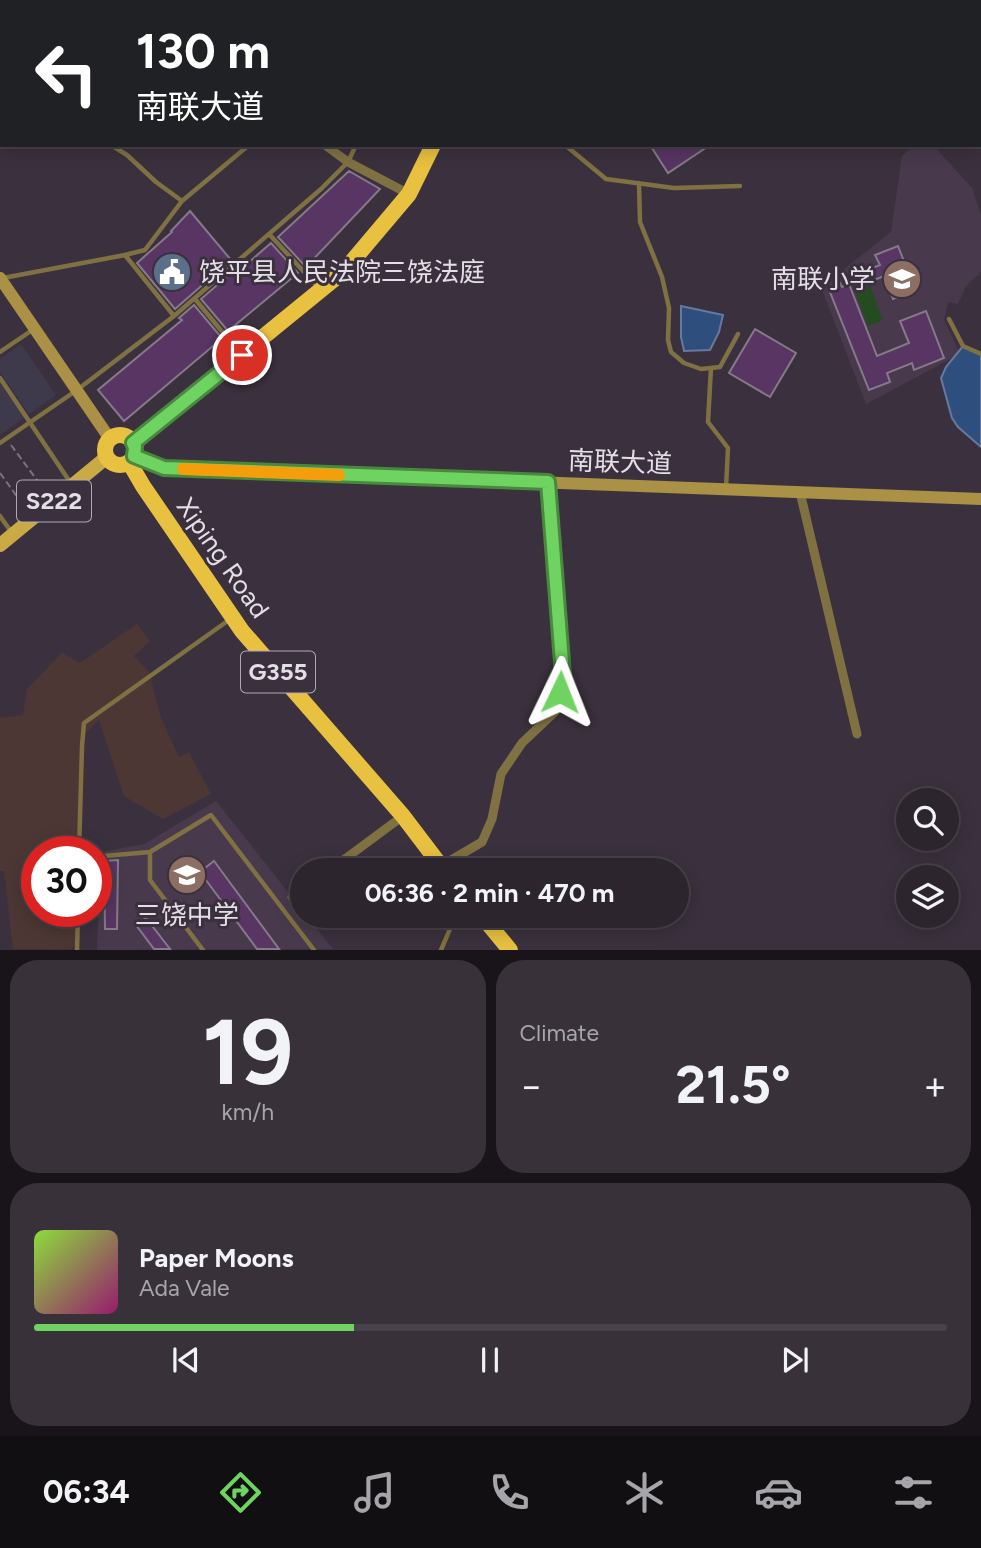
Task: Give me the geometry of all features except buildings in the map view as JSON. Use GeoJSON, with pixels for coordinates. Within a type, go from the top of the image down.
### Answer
{"type":"FeatureCollection","features":[{"type":"Feature","properties":{"kind":"highway"},"geometry":{"type":"LineString","coordinates":[[406,192],[425,147]]}},
{"type":"Feature","properties":{"kind":"highway"},"geometry":{"type":"LineString","coordinates":[[132,450],[120,435],[110,439],[106,449],[107,457],[114,463],[124,464],[132,450],[240,353],[319,288],[340,268],[406,192],[432,147]]}},
{"type":"Feature","properties":{"kind":"highway","name":"Xiping Road"},"geometry":{"type":"LineString","coordinates":[[132,450],[150,497],[242,631],[403,816],[435,858]]}},
{"type":"Feature","properties":{"kind":"highway"},"geometry":{"type":"LineString","coordinates":[[492,928],[510,950]]}},
{"type":"Feature","properties":{"kind":"main road","name":"S222"},"geometry":{"type":"LineString","coordinates":[[0,545],[107,457]]}},
{"type":"Feature","properties":{"kind":"street"},"geometry":{"type":"LineString","coordinates":[[328,147],[348,162],[406,192]]}},
{"type":"Feature","properties":{"kind":"street"},"geometry":{"type":"LineString","coordinates":[[0,279],[110,439]]}},
{"type":"Feature","properties":{"kind":"street","name":"南联大道"},"geometry":{"type":"LineString","coordinates":[[132,450],[164,468],[981,499]]}},
{"type":"Feature","properties":{"kind":"street"},"geometry":{"type":"LineString","coordinates":[[458,858],[482,842],[492,819],[501,774],[522,743],[558,709],[563,675],[548,482]]}},
{"type":"Feature","properties":{"kind":"street"},"geometry":{"type":"LineString","coordinates":[[800,492],[857,734]]}},
{"type":"Feature","properties":{"kind":"street"},"geometry":{"type":"LineString","coordinates":[[346,858],[403,816]]}},
{"type":"Feature","properties":{"kind":"lane"},"geometry":{"type":"LineString","coordinates":[[114,147],[182,201]]}},
{"type":"Feature","properties":{"kind":"lane"},"geometry":{"type":"LineString","coordinates":[[0,279],[145,250],[182,201],[247,147]]}},
{"type":"Feature","properties":{"kind":"lane"},"geometry":{"type":"LineString","coordinates":[[0,443],[77,390],[195,299],[321,190],[348,162],[355,147]]}},
{"type":"Feature","properties":{"kind":"lane"},"geometry":{"type":"LineString","coordinates":[[567,147],[606,179],[674,188],[740,186]]}},
{"type":"Feature","properties":{"kind":"lane"},"geometry":{"type":"LineString","coordinates":[[639,183],[640,222],[662,277],[668,308],[668,340],[671,352],[684,363],[701,369],[720,367],[738,334]]}},
{"type":"Feature","properties":{"kind":"lane"},"geometry":{"type":"LineString","coordinates":[[269,234],[319,288]]}},
{"type":"Feature","properties":{"kind":"lane"},"geometry":{"type":"LineString","coordinates":[[125,255],[174,316]]}},
{"type":"Feature","properties":{"kind":"lane"},"geometry":{"type":"LineString","coordinates":[[195,299],[240,353]]}},
{"type":"Feature","properties":{"kind":"lane"},"geometry":{"type":"LineString","coordinates":[[949,319],[963,346],[981,354]]}},
{"type":"Feature","properties":{"kind":"lane"},"geometry":{"type":"LineString","coordinates":[[0,352],[35,328]]}},
{"type":"Feature","properties":{"kind":"lane"},"geometry":{"type":"LineString","coordinates":[[711,368],[708,422],[728,448],[726,489]]}},
{"type":"Feature","properties":{"kind":"lane"},"geometry":{"type":"LineString","coordinates":[[0,378],[73,485]]}},
{"type":"Feature","properties":{"kind":"lane"},"geometry":{"type":"LineString","coordinates":[[0,516],[13,534]]}},
{"type":"Feature","properties":{"kind":"lane"},"geometry":{"type":"LineString","coordinates":[[79,836],[84,723],[233,618]]}},
{"type":"Feature","properties":{"kind":"lane"},"geometry":{"type":"LineString","coordinates":[[112,855],[149,852],[211,815],[314,950]]}},
{"type":"Feature","properties":{"kind":"lane"},"geometry":{"type":"LineString","coordinates":[[149,852],[150,880],[203,950]]}},
{"type":"Feature","properties":{"kind":"lane"},"geometry":{"type":"LineString","coordinates":[[77,950],[78,927]]}},
{"type":"Feature","properties":{"kind":"lane"},"geometry":{"type":"LineString","coordinates":[[441,950],[450,928]]}},
{"type":"Feature","properties":{"kind":"path"},"geometry":{"type":"LineString","coordinates":[[6,439],[54,501]]}},
{"type":"Feature","properties":{"kind":"path"},"geometry":{"type":"LineString","coordinates":[[0,473],[33,518]]}},
{"type":"Feature","properties":{"kind":"shaded area","name":"南联小学"},"geometry":{"type":"Polygon","coordinates":[[[912,147],[935,147],[972,188],[981,215],[981,272],[966,286],[958,304],[948,302],[944,320],[960,354],[866,404],[821,287],[891,232],[902,156],[912,147]]]}},
{"type":"Feature","properties":{"kind":"shaded area"},"geometry":{"type":"Polygon","coordinates":[[[21,344],[56,395],[29,414],[0,372],[0,359],[21,344]]]}},
{"type":"Feature","properties":{"kind":"shaded area"},"geometry":{"type":"Polygon","coordinates":[[[0,382],[25,417],[0,435],[0,382]]]}},
{"type":"Feature","properties":{"kind":"shaded area"},"geometry":{"type":"Polygon","coordinates":[[[137,624],[150,641],[134,656],[149,672],[161,718],[179,757],[189,752],[211,794],[163,819],[124,796],[99,720],[82,736],[79,836],[21,836],[21,927],[76,927],[75,945],[70,949],[13,949],[4,871],[0,871],[0,718],[23,715],[27,689],[62,653],[80,663],[137,624]]]}},
{"type":"Feature","properties":{"kind":"shaded area","name":"三饶中学"},"geometry":{"type":"Polygon","coordinates":[[[216,801],[290,895],[290,928],[316,928],[333,949],[97,950],[98,927],[112,927],[112,850],[144,844],[216,801]]]}},
{"type":"Feature","properties":{"kind":"green space"},"geometry":{"type":"Polygon","coordinates":[[[870,286],[883,320],[868,326],[855,291],[870,286]]]}},
{"type":"Feature","properties":{"kind":"water"},"geometry":{"type":"Polygon","coordinates":[[[681,306],[723,315],[719,332],[710,350],[684,351],[681,306]]]}},
{"type":"Feature","properties":{"kind":"water"},"geometry":{"type":"Polygon","coordinates":[[[963,346],[981,354],[981,447],[958,427],[952,418],[941,378],[946,367],[963,346]]]}},
{"type":"Feature","properties":{"kind":"slow traffic"},"geometry":{"type":"LineString","coordinates":[[183,469],[339,475]]}},
{"type":"Feature","properties":{"kind":"place","name":"饶平县人民法院三饶法庭"},"geometry":{"type":"Point","coordinates":[172,272]}},
{"type":"Feature","properties":{"kind":"place","name":"南联小学"},"geometry":{"type":"Point","coordinates":[902,279]}},
{"type":"Feature","properties":{"kind":"place","name":"三饶中学"},"geometry":{"type":"Point","coordinates":[187,875]}},
{"type":"Feature","properties":{"kind":"route"},"geometry":{"type":"LineString","coordinates":[[242,355],[133,443],[134,456],[164,468],[548,482],[563,675],[560,692]]}}]}
